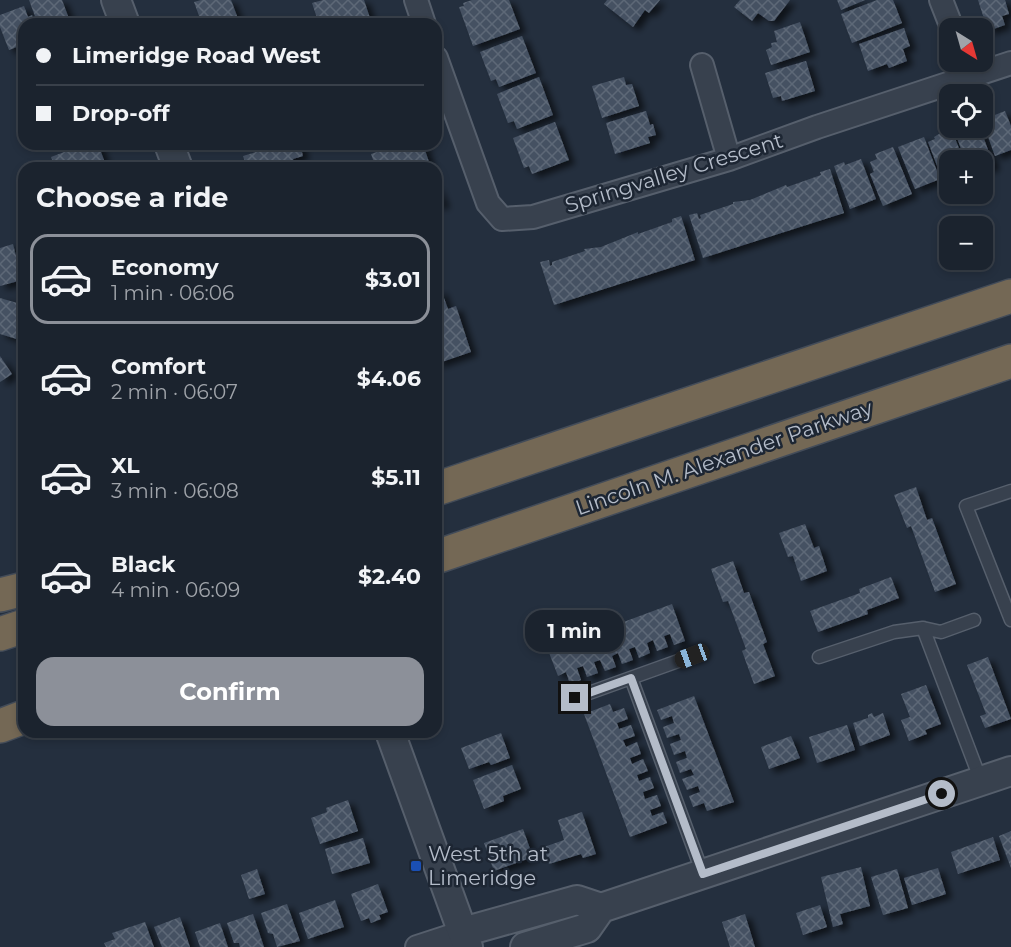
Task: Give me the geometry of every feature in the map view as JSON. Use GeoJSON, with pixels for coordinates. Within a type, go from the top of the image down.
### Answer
{"type":"FeatureCollection","features":[{"type":"Feature","properties":{"kind":"highway"},"geometry":{"type":"LineString","coordinates":[[442,487],[1011,296]]}},
{"type":"Feature","properties":{"kind":"highway","name":"Lincoln M. Alexander Parkway"},"geometry":{"type":"LineString","coordinates":[[442,555],[1011,361]]}},
{"type":"Feature","properties":{"kind":"highway"},"geometry":{"type":"LineString","coordinates":[[0,595],[18,590]]}},
{"type":"Feature","properties":{"kind":"highway"},"geometry":{"type":"LineString","coordinates":[[0,634],[18,628]]}},
{"type":"Feature","properties":{"kind":"highway"},"geometry":{"type":"LineString","coordinates":[[0,703],[18,697]]}},
{"type":"Feature","properties":{"kind":"highway"},"geometry":{"type":"LineString","coordinates":[[0,726],[18,719]]}},
{"type":"Feature","properties":{"kind":"street"},"geometry":{"type":"LineString","coordinates":[[116,0],[122,18]]}},
{"type":"Feature","properties":{"kind":"street"},"geometry":{"type":"LineString","coordinates":[[416,0],[422,18]]}},
{"type":"Feature","properties":{"kind":"street"},"geometry":{"type":"LineString","coordinates":[[941,0],[948,18]]}},
{"type":"Feature","properties":{"kind":"street","name":"Springvalley Crescent"},"geometry":{"type":"LineString","coordinates":[[993,65],[1011,63]]}},
{"type":"Feature","properties":{"kind":"street"},"geometry":{"type":"LineString","coordinates":[[702,65],[729,159]]}},
{"type":"Feature","properties":{"kind":"street","name":"Springvalley Crescent"},"geometry":{"type":"LineString","coordinates":[[442,75],[488,203],[502,219],[533,217],[729,159],[959,72]]}},
{"type":"Feature","properties":{"kind":"street"},"geometry":{"type":"LineString","coordinates":[[392,738],[465,940]]}},
{"type":"Feature","properties":{"kind":"street"},"geometry":{"type":"LineString","coordinates":[[525,947],[587,928],[601,908],[1011,771]]}},
{"type":"Feature","properties":{"kind":"street"},"geometry":{"type":"LineString","coordinates":[[417,947],[465,940],[577,900],[601,908]]}},
{"type":"Feature","properties":{"kind":"lane"},"geometry":{"type":"LineString","coordinates":[[1011,491],[966,506],[1011,620]]}},
{"type":"Feature","properties":{"kind":"lane"},"geometry":{"type":"LineString","coordinates":[[819,657],[894,632],[924,628],[941,632],[975,620]]}},
{"type":"Feature","properties":{"kind":"lane"},"geometry":{"type":"LineString","coordinates":[[924,628],[981,781]]}},
{"type":"Feature","properties":{"kind":"lane"},"geometry":{"type":"LineString","coordinates":[[575,698],[692,656]]}},
{"type":"Feature","properties":{"kind":"lane"},"geometry":{"type":"LineString","coordinates":[[631,678],[703,874]]}},
{"type":"Feature","properties":{"kind":"building"},"geometry":{"type":"Polygon","coordinates":[[[29,0],[62,0],[69,18],[36,18],[29,0]]]}},
{"type":"Feature","properties":{"kind":"building"},"geometry":{"type":"Polygon","coordinates":[[[231,0],[238,18],[200,18],[194,2],[231,0]]]}},
{"type":"Feature","properties":{"kind":"building"},"geometry":{"type":"Polygon","coordinates":[[[323,0],[364,0],[370,18],[317,18],[312,3],[323,0]]]}},
{"type":"Feature","properties":{"kind":"building"},"geometry":{"type":"Polygon","coordinates":[[[472,0],[509,0],[520,29],[473,46],[459,7],[472,0]]]}},
{"type":"Feature","properties":{"kind":"building"},"geometry":{"type":"Polygon","coordinates":[[[607,0],[660,0],[649,13],[645,10],[633,27],[604,4],[607,0]]]}},
{"type":"Feature","properties":{"kind":"building"},"geometry":{"type":"Polygon","coordinates":[[[740,0],[790,0],[774,21],[769,21],[758,13],[752,21],[734,7],[740,0]]]}},
{"type":"Feature","properties":{"kind":"building"},"geometry":{"type":"Polygon","coordinates":[[[837,0],[865,0],[841,10],[837,0]]]}},
{"type":"Feature","properties":{"kind":"building"},"geometry":{"type":"Polygon","coordinates":[[[877,0],[893,0],[902,23],[852,43],[841,14],[877,0]]]}},
{"type":"Feature","properties":{"kind":"building"},"geometry":{"type":"Polygon","coordinates":[[[978,0],[1005,0],[1009,14],[1002,16],[1005,25],[993,29],[993,18],[984,18],[978,0]]]}},
{"type":"Feature","properties":{"kind":"building"},"geometry":{"type":"Polygon","coordinates":[[[24,6],[28,17],[32,15],[33,18],[18,18],[18,46],[9,50],[0,27],[0,15],[24,6]]]}},
{"type":"Feature","properties":{"kind":"building"},"geometry":{"type":"Polygon","coordinates":[[[800,22],[810,52],[771,65],[766,50],[772,47],[771,43],[777,42],[774,31],[800,22]]]}},
{"type":"Feature","properties":{"kind":"building"},"geometry":{"type":"Polygon","coordinates":[[[904,28],[910,46],[903,49],[907,61],[889,68],[887,64],[868,71],[859,44],[904,28]]]}},
{"type":"Feature","properties":{"kind":"building"},"geometry":{"type":"Polygon","coordinates":[[[522,36],[536,73],[499,87],[496,79],[491,81],[480,52],[522,36]]]}},
{"type":"Feature","properties":{"kind":"building"},"geometry":{"type":"Polygon","coordinates":[[[806,61],[815,91],[782,101],[781,96],[773,98],[765,73],[806,61]]]}},
{"type":"Feature","properties":{"kind":"building"},"geometry":{"type":"Polygon","coordinates":[[[539,77],[553,115],[517,129],[514,121],[508,123],[497,94],[539,77]]]}},
{"type":"Feature","properties":{"kind":"building"},"geometry":{"type":"Polygon","coordinates":[[[624,77],[626,85],[632,84],[639,106],[602,118],[592,86],[624,77]]]}},
{"type":"Feature","properties":{"kind":"building"},"geometry":{"type":"Polygon","coordinates":[[[646,111],[656,135],[648,137],[650,143],[615,154],[606,123],[646,111]]]}},
{"type":"Feature","properties":{"kind":"building"},"geometry":{"type":"Polygon","coordinates":[[[1005,111],[1011,126],[1011,150],[995,156],[988,138],[993,138],[993,116],[1005,111]]]}},
{"type":"Feature","properties":{"kind":"building"},"geometry":{"type":"Polygon","coordinates":[[[555,122],[569,160],[532,174],[529,166],[524,168],[513,138],[555,122]]]}},
{"type":"Feature","properties":{"kind":"building"},"geometry":{"type":"Polygon","coordinates":[[[939,134],[939,138],[955,138],[960,150],[939,150],[939,171],[928,142],[935,139],[934,137],[939,134]]]}},
{"type":"Feature","properties":{"kind":"building"},"geometry":{"type":"Polygon","coordinates":[[[924,137],[939,179],[915,189],[898,147],[924,137]]]}},
{"type":"Feature","properties":{"kind":"building"},"geometry":{"type":"Polygon","coordinates":[[[957,138],[984,138],[988,150],[961,150],[957,138]]]}},
{"type":"Feature","properties":{"kind":"building"},"geometry":{"type":"Polygon","coordinates":[[[893,147],[912,194],[883,206],[870,174],[874,172],[870,162],[877,159],[875,154],[893,147]]]}},
{"type":"Feature","properties":{"kind":"building"},"geometry":{"type":"Polygon","coordinates":[[[69,150],[100,150],[105,162],[53,162],[51,157],[69,150]]]}},
{"type":"Feature","properties":{"kind":"building"},"geometry":{"type":"Polygon","coordinates":[[[262,150],[302,150],[303,156],[293,159],[294,162],[245,162],[243,156],[262,150]]]}},
{"type":"Feature","properties":{"kind":"building"},"geometry":{"type":"Polygon","coordinates":[[[383,150],[425,150],[429,162],[374,162],[371,154],[383,150]]]}},
{"type":"Feature","properties":{"kind":"building"},"geometry":{"type":"Polygon","coordinates":[[[861,159],[876,199],[850,209],[834,166],[861,159]]]}},
{"type":"Feature","properties":{"kind":"building"},"geometry":{"type":"Polygon","coordinates":[[[830,169],[844,213],[703,258],[689,215],[697,213],[699,219],[700,215],[733,204],[733,202],[750,200],[786,185],[787,187],[821,175],[820,172],[830,169]]]}},
{"type":"Feature","properties":{"kind":"building"},"geometry":{"type":"Polygon","coordinates":[[[681,216],[695,260],[554,305],[540,262],[549,260],[550,266],[552,262],[585,251],[584,249],[601,247],[638,232],[638,234],[672,222],[672,219],[681,216]]]}},
{"type":"Feature","properties":{"kind":"building"},"geometry":{"type":"Polygon","coordinates":[[[13,244],[18,264],[18,281],[0,286],[0,248],[13,244]]]}},
{"type":"Feature","properties":{"kind":"building"},"geometry":{"type":"Polygon","coordinates":[[[442,293],[448,309],[456,306],[471,352],[442,362],[442,293]]]}},
{"type":"Feature","properties":{"kind":"building"},"geometry":{"type":"Polygon","coordinates":[[[0,298],[18,303],[18,339],[0,334],[0,298]]]}},
{"type":"Feature","properties":{"kind":"building"},"geometry":{"type":"Polygon","coordinates":[[[0,356],[12,374],[0,382],[0,356]]]}},
{"type":"Feature","properties":{"kind":"building"},"geometry":{"type":"Polygon","coordinates":[[[916,487],[927,520],[932,518],[956,584],[935,592],[911,526],[907,528],[894,495],[916,487]]]}},
{"type":"Feature","properties":{"kind":"building"},"geometry":{"type":"Polygon","coordinates":[[[805,524],[814,548],[819,546],[827,571],[801,581],[793,556],[788,557],[779,533],[805,524]]]}},
{"type":"Feature","properties":{"kind":"building"},"geometry":{"type":"Polygon","coordinates":[[[733,561],[744,593],[749,592],[767,642],[763,644],[775,676],[754,684],[742,651],[746,649],[728,601],[723,602],[711,569],[733,561]]]}},
{"type":"Feature","properties":{"kind":"building"},"geometry":{"type":"Polygon","coordinates":[[[891,577],[899,598],[867,610],[868,614],[818,632],[810,611],[860,593],[859,589],[891,577]]]}},
{"type":"Feature","properties":{"kind":"building"},"geometry":{"type":"Polygon","coordinates":[[[672,604],[685,641],[674,645],[670,634],[664,636],[668,647],[657,651],[653,640],[647,643],[650,653],[639,658],[635,647],[629,649],[633,660],[622,664],[618,653],[612,656],[616,667],[605,671],[600,660],[594,662],[598,673],[587,677],[583,666],[577,668],[581,680],[570,684],[566,672],[558,676],[548,650],[672,604]]]}},
{"type":"Feature","properties":{"kind":"building"},"geometry":{"type":"Polygon","coordinates":[[[988,657],[1011,719],[985,728],[980,716],[986,714],[967,665],[988,657]]]}},
{"type":"Feature","properties":{"kind":"building"},"geometry":{"type":"Polygon","coordinates":[[[926,685],[941,724],[925,730],[927,734],[909,741],[901,720],[910,717],[901,694],[926,685]]]}},
{"type":"Feature","properties":{"kind":"building"},"geometry":{"type":"Polygon","coordinates":[[[694,696],[734,802],[707,811],[704,803],[693,807],[689,796],[700,792],[698,786],[687,790],[682,779],[694,775],[691,769],[680,773],[676,762],[687,758],[685,751],[674,755],[670,744],[681,740],[679,734],[667,738],[663,727],[674,723],[672,716],[661,720],[657,710],[694,696]]]}},
{"type":"Feature","properties":{"kind":"building"},"geometry":{"type":"Polygon","coordinates":[[[610,704],[613,712],[624,708],[628,719],[617,723],[619,729],[631,725],[635,736],[623,740],[626,747],[637,742],[641,754],[630,758],[632,764],[643,759],[648,771],[637,775],[639,781],[650,777],[654,788],[643,792],[645,799],[657,795],[661,806],[650,810],[652,816],[663,812],[667,823],[630,837],[584,714],[610,704]]]}},
{"type":"Feature","properties":{"kind":"building"},"geometry":{"type":"Polygon","coordinates":[[[872,713],[874,717],[883,713],[890,735],[860,746],[853,723],[868,718],[868,715],[872,713]]]}},
{"type":"Feature","properties":{"kind":"building"},"geometry":{"type":"Polygon","coordinates":[[[847,725],[855,750],[817,763],[809,737],[847,725]]]}},
{"type":"Feature","properties":{"kind":"building"},"geometry":{"type":"Polygon","coordinates":[[[501,733],[510,758],[491,765],[489,762],[469,769],[461,748],[501,733]]]}},
{"type":"Feature","properties":{"kind":"building"},"geometry":{"type":"Polygon","coordinates":[[[791,736],[800,758],[769,769],[761,747],[791,736]]]}},
{"type":"Feature","properties":{"kind":"building"},"geometry":{"type":"Polygon","coordinates":[[[512,765],[521,789],[503,796],[504,801],[484,809],[473,780],[512,765]]]}},
{"type":"Feature","properties":{"kind":"building"},"geometry":{"type":"Polygon","coordinates":[[[348,800],[358,831],[320,844],[311,818],[327,812],[326,808],[348,800]]]}},
{"type":"Feature","properties":{"kind":"building"},"geometry":{"type":"Polygon","coordinates":[[[582,812],[596,854],[583,858],[581,854],[549,864],[544,847],[564,840],[558,820],[582,812]]]}},
{"type":"Feature","properties":{"kind":"building"},"geometry":{"type":"Polygon","coordinates":[[[523,829],[533,857],[494,871],[484,843],[523,829]]]}},
{"type":"Feature","properties":{"kind":"building"},"geometry":{"type":"Polygon","coordinates":[[[1011,831],[1011,868],[999,836],[1011,831]]]}},
{"type":"Feature","properties":{"kind":"building"},"geometry":{"type":"Polygon","coordinates":[[[993,837],[1000,860],[958,874],[951,852],[993,837]]]}},
{"type":"Feature","properties":{"kind":"building"},"geometry":{"type":"Polygon","coordinates":[[[363,838],[370,863],[332,874],[325,849],[363,838]]]}},
{"type":"Feature","properties":{"kind":"building"},"geometry":{"type":"Polygon","coordinates":[[[861,867],[870,906],[840,914],[843,924],[833,927],[821,877],[861,867]]]}},
{"type":"Feature","properties":{"kind":"building"},"geometry":{"type":"Polygon","coordinates":[[[938,868],[946,894],[912,905],[904,878],[938,868]]]}},
{"type":"Feature","properties":{"kind":"building"},"geometry":{"type":"Polygon","coordinates":[[[257,869],[265,894],[249,899],[241,875],[257,869]]]}},
{"type":"Feature","properties":{"kind":"building"},"geometry":{"type":"Polygon","coordinates":[[[897,869],[908,908],[883,915],[871,877],[897,869]]]}},
{"type":"Feature","properties":{"kind":"building"},"geometry":{"type":"Polygon","coordinates":[[[378,884],[388,912],[379,915],[381,919],[371,923],[369,918],[361,921],[351,894],[378,884]]]}},
{"type":"Feature","properties":{"kind":"building"},"geometry":{"type":"Polygon","coordinates":[[[335,900],[344,927],[308,939],[299,913],[335,900]]]}},
{"type":"Feature","properties":{"kind":"building"},"geometry":{"type":"Polygon","coordinates":[[[287,904],[300,941],[277,947],[273,934],[268,933],[261,913],[287,904]]]}},
{"type":"Feature","properties":{"kind":"building"},"geometry":{"type":"Polygon","coordinates":[[[820,905],[827,927],[803,935],[796,913],[820,905]]]}},
{"type":"Feature","properties":{"kind":"building"},"geometry":{"type":"Polygon","coordinates":[[[253,914],[264,947],[240,947],[239,943],[234,943],[227,923],[253,914]]]}},
{"type":"Feature","properties":{"kind":"building"},"geometry":{"type":"Polygon","coordinates":[[[745,914],[755,947],[730,947],[722,922],[745,914]]]}},
{"type":"Feature","properties":{"kind":"building"},"geometry":{"type":"Polygon","coordinates":[[[180,917],[190,947],[162,947],[154,927],[180,917]]]}},
{"type":"Feature","properties":{"kind":"building"},"geometry":{"type":"Polygon","coordinates":[[[145,922],[154,947],[106,947],[104,943],[115,939],[112,933],[145,922]]]}},
{"type":"Feature","properties":{"kind":"building"},"geometry":{"type":"Polygon","coordinates":[[[220,923],[228,947],[200,947],[195,932],[220,923]]]}},
{"type":"Feature","properties":{"kind":"place","name":"West 5th at Limeridge"},"geometry":{"type":"Point","coordinates":[416,866]}},
{"type":"Feature","properties":{"kind":"route"},"geometry":{"type":"LineString","coordinates":[[575,698],[631,678],[703,874],[942,794]]}}]}
